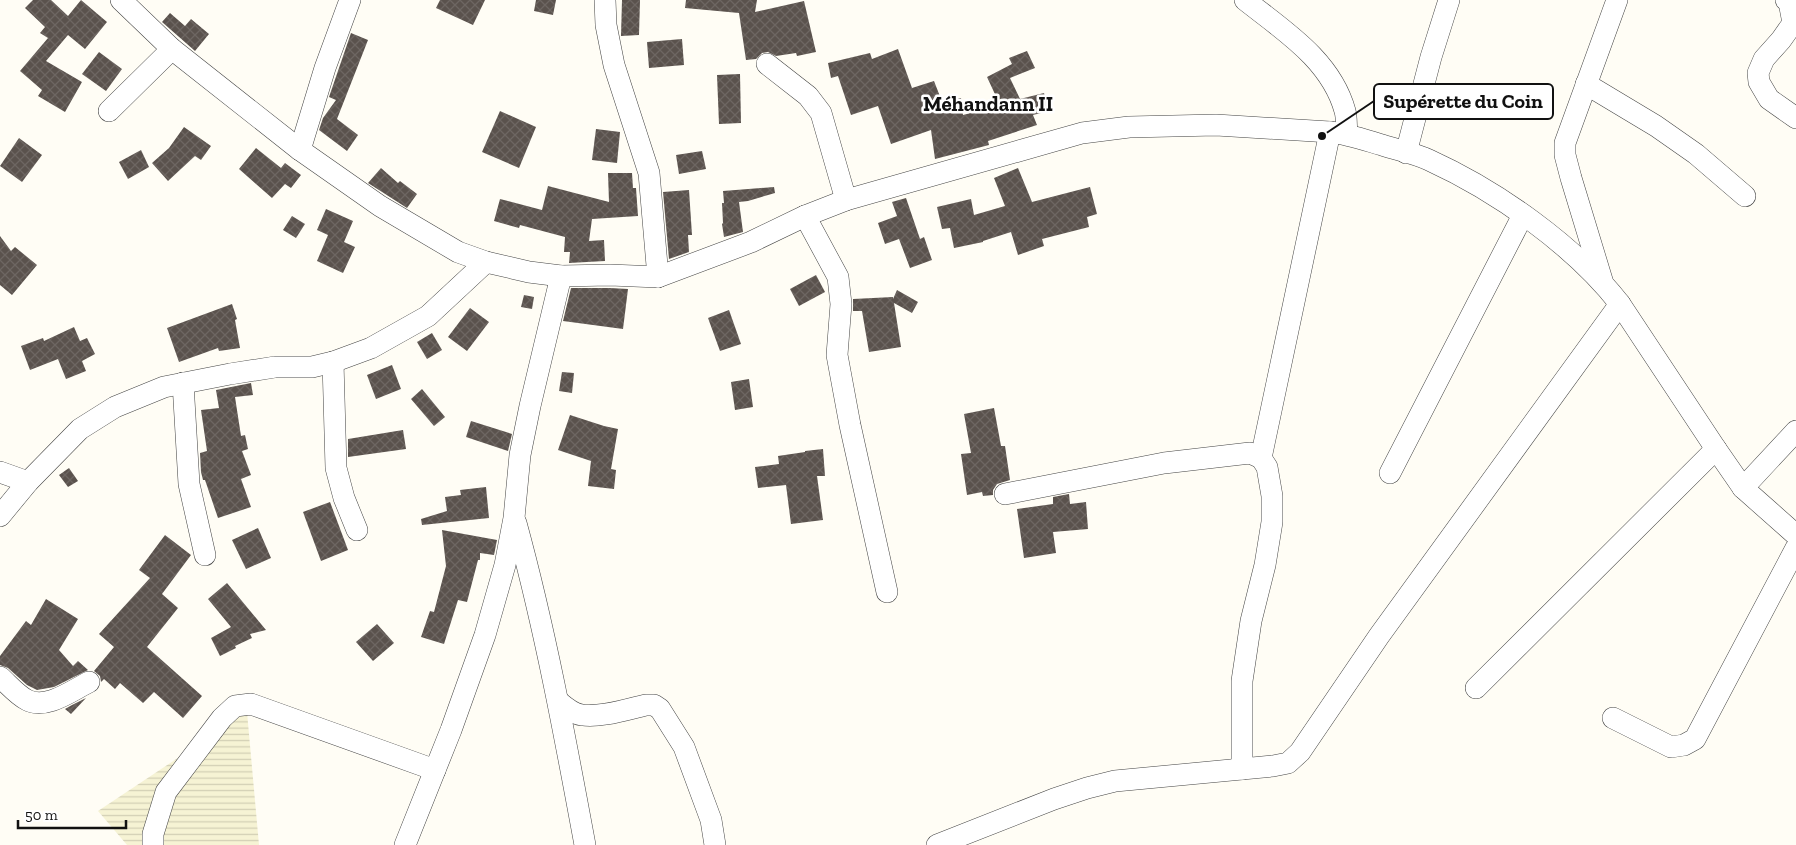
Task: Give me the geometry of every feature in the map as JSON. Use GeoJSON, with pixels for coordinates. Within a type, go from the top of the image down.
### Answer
{"type":"FeatureCollection","features":[{"type":"Feature","properties":{"kind":"street"},"geometry":{"type":"LineString","coordinates":[[121,0],[172,49],[300,150],[380,206],[458,252],[486,262],[529,272],[561,276],[610,275],[658,277],[751,242],[805,216],[846,200],[1082,133],[1129,127],[1216,125],[1338,133],[1427,159],[1476,184],[1523,215],[1579,259],[1603,282],[1620,304],[1716,450],[1744,488],[1796,535]]}},
{"type":"Feature","properties":{"kind":"street"},"geometry":{"type":"LineString","coordinates":[[300,150],[325,68],[350,0]]}},
{"type":"Feature","properties":{"kind":"street"},"geometry":{"type":"LineString","coordinates":[[605,0],[606,25],[614,65],[649,174],[658,277]]}},
{"type":"Feature","properties":{"kind":"street"},"geometry":{"type":"LineString","coordinates":[[1245,0],[1311,52],[1336,87],[1346,112],[1338,133],[1261,458]]}},
{"type":"Feature","properties":{"kind":"street"},"geometry":{"type":"LineString","coordinates":[[1406,153],[1431,57],[1449,0]]}},
{"type":"Feature","properties":{"kind":"street"},"geometry":{"type":"LineString","coordinates":[[1603,282],[1565,155],[1565,143],[1617,0]]}},
{"type":"Feature","properties":{"kind":"street"},"geometry":{"type":"LineString","coordinates":[[1786,0],[1790,2],[1793,23],[1764,59],[1758,73],[1759,82],[1769,99],[1796,118]]}},
{"type":"Feature","properties":{"kind":"street"},"geometry":{"type":"LineString","coordinates":[[109,111],[172,49]]}},
{"type":"Feature","properties":{"kind":"street"},"geometry":{"type":"LineString","coordinates":[[767,64],[808,96],[821,113],[846,200]]}},
{"type":"Feature","properties":{"kind":"street"},"geometry":{"type":"LineString","coordinates":[[1586,84],[1656,126],[1696,154],[1745,196]]}},
{"type":"Feature","properties":{"kind":"street"},"geometry":{"type":"LineString","coordinates":[[1390,473],[1523,215]]}},
{"type":"Feature","properties":{"kind":"street"},"geometry":{"type":"LineString","coordinates":[[805,216],[838,277],[841,304],[837,355],[850,425],[887,592]]}},
{"type":"Feature","properties":{"kind":"street"},"geometry":{"type":"LineString","coordinates":[[0,516],[28,482],[80,429],[115,407],[164,387],[266,368],[312,367],[333,362],[371,348],[428,316],[486,262]]}},
{"type":"Feature","properties":{"kind":"street"},"geometry":{"type":"LineString","coordinates":[[405,845],[451,730],[485,635],[505,564],[514,518],[520,455],[561,276]]}},
{"type":"Feature","properties":{"kind":"street"},"geometry":{"type":"LineString","coordinates":[[937,845],[1054,799],[1115,781],[1288,763],[1300,752],[1379,636],[1620,304]]}},
{"type":"Feature","properties":{"kind":"street"},"geometry":{"type":"LineString","coordinates":[[333,362],[336,468],[344,498],[357,530]]}},
{"type":"Feature","properties":{"kind":"street"},"geometry":{"type":"LineString","coordinates":[[184,383],[189,484],[205,555]]}},
{"type":"Feature","properties":{"kind":"street"},"geometry":{"type":"LineString","coordinates":[[1744,488],[1796,431]]}},
{"type":"Feature","properties":{"kind":"street"},"geometry":{"type":"LineString","coordinates":[[1476,688],[1716,450]]}},
{"type":"Feature","properties":{"kind":"street"},"geometry":{"type":"LineString","coordinates":[[1005,494],[1164,463],[1250,453],[1261,458],[1267,467],[1272,496],[1272,522],[1251,621],[1242,681],[1242,769]]}},
{"type":"Feature","properties":{"kind":"street"},"geometry":{"type":"LineString","coordinates":[[0,472],[28,482]]}},
{"type":"Feature","properties":{"kind":"street"},"geometry":{"type":"LineString","coordinates":[[514,518],[536,596],[586,845]]}},
{"type":"Feature","properties":{"kind":"street"},"geometry":{"type":"LineString","coordinates":[[1613,718],[1671,747],[1684,745],[1695,739],[1796,548]]}},
{"type":"Feature","properties":{"kind":"street"},"geometry":{"type":"LineString","coordinates":[[0,677],[26,700],[38,704],[50,701],[89,682]]}},
{"type":"Feature","properties":{"kind":"street"},"geometry":{"type":"LineString","coordinates":[[558,701],[581,715],[596,715],[646,705],[654,705],[660,709],[684,748],[711,820],[715,845]]}},
{"type":"Feature","properties":{"kind":"street"},"geometry":{"type":"LineString","coordinates":[[153,845],[154,834],[166,792],[222,718],[235,706],[251,704],[435,770]]}},
{"type":"Feature","properties":{"kind":"shaded area"},"geometry":{"type":"Polygon","coordinates":[[[247,712],[259,845],[127,845],[98,811],[247,712]]]}},
{"type":"Feature","properties":{"kind":"building"},"geometry":{"type":"Polygon","coordinates":[[[33,0],[51,0],[68,16],[81,0],[107,22],[85,49],[68,35],[46,61],[82,82],[65,112],[38,96],[42,90],[20,71],[48,38],[40,33],[45,27],[25,8],[33,0]]]}},
{"type":"Feature","properties":{"kind":"building"},"geometry":{"type":"Polygon","coordinates":[[[440,0],[485,0],[473,25],[436,8],[440,0]]]}},
{"type":"Feature","properties":{"kind":"building"},"geometry":{"type":"Polygon","coordinates":[[[536,0],[556,0],[553,15],[534,11],[536,0]]]}},
{"type":"Feature","properties":{"kind":"building"},"geometry":{"type":"Polygon","coordinates":[[[622,0],[640,0],[639,35],[621,36],[622,0]]]}},
{"type":"Feature","properties":{"kind":"building"},"geometry":{"type":"Polygon","coordinates":[[[686,0],[757,0],[755,12],[804,1],[816,52],[797,56],[796,53],[776,56],[768,52],[762,53],[756,59],[746,60],[739,13],[685,8],[686,0]]]}},
{"type":"Feature","properties":{"kind":"building"},"geometry":{"type":"Polygon","coordinates":[[[170,13],[185,26],[191,19],[209,34],[195,51],[162,22],[170,13]]]}},
{"type":"Feature","properties":{"kind":"building"},"geometry":{"type":"Polygon","coordinates":[[[351,33],[368,40],[337,119],[358,135],[347,151],[319,130],[323,118],[336,100],[329,97],[351,33]]]}},
{"type":"Feature","properties":{"kind":"building"},"geometry":{"type":"Polygon","coordinates":[[[682,39],[684,65],[649,68],[647,42],[682,39]]]}},
{"type":"Feature","properties":{"kind":"building"},"geometry":{"type":"Polygon","coordinates":[[[898,49],[912,88],[934,81],[941,99],[961,98],[963,115],[1000,105],[987,77],[1012,64],[1009,58],[1027,51],[1035,68],[1010,78],[1020,99],[1044,93],[1049,111],[1033,115],[1037,125],[988,141],[989,145],[935,159],[931,130],[891,144],[878,106],[851,115],[838,76],[831,78],[828,63],[870,53],[872,59],[898,49]]]}},
{"type":"Feature","properties":{"kind":"building"},"geometry":{"type":"Polygon","coordinates":[[[99,52],[122,69],[106,91],[82,74],[99,52]]]}},
{"type":"Feature","properties":{"kind":"building"},"geometry":{"type":"Polygon","coordinates":[[[740,74],[741,123],[719,124],[717,75],[740,74]]]}},
{"type":"Feature","properties":{"kind":"building"},"geometry":{"type":"Polygon","coordinates":[[[500,111],[536,127],[519,168],[482,152],[500,111]]]}},
{"type":"Feature","properties":{"kind":"building"},"geometry":{"type":"Polygon","coordinates":[[[184,127],[211,146],[201,160],[195,156],[168,181],[152,163],[169,148],[184,127]]]}},
{"type":"Feature","properties":{"kind":"building"},"geometry":{"type":"Polygon","coordinates":[[[596,129],[620,132],[617,163],[592,160],[596,129]]]}},
{"type":"Feature","properties":{"kind":"building"},"geometry":{"type":"Polygon","coordinates":[[[19,138],[42,155],[22,182],[0,166],[19,138]]]}},
{"type":"Feature","properties":{"kind":"building"},"geometry":{"type":"Polygon","coordinates":[[[256,148],[281,168],[285,163],[301,175],[291,188],[285,184],[272,198],[239,169],[256,148]]]}},
{"type":"Feature","properties":{"kind":"building"},"geometry":{"type":"Polygon","coordinates":[[[141,150],[149,167],[128,179],[119,162],[141,150]]]}},
{"type":"Feature","properties":{"kind":"building"},"geometry":{"type":"Polygon","coordinates":[[[702,151],[706,169],[679,174],[676,155],[702,151]]]}},
{"type":"Feature","properties":{"kind":"building"},"geometry":{"type":"Polygon","coordinates":[[[381,168],[398,183],[400,181],[417,194],[407,208],[368,183],[381,168]]]}},
{"type":"Feature","properties":{"kind":"building"},"geometry":{"type":"Polygon","coordinates":[[[1018,168],[1032,202],[1090,187],[1097,214],[1087,217],[1089,227],[1042,239],[1044,246],[1018,255],[1011,232],[983,242],[954,248],[950,228],[942,229],[937,207],[971,199],[974,215],[1005,206],[994,178],[1018,168]]]}},
{"type":"Feature","properties":{"kind":"building"},"geometry":{"type":"Polygon","coordinates":[[[608,173],[632,173],[633,188],[636,188],[638,216],[592,219],[589,241],[604,240],[605,261],[569,263],[570,252],[564,252],[565,237],[520,225],[519,228],[494,221],[500,199],[542,210],[548,186],[609,202],[608,173]]]}},
{"type":"Feature","properties":{"kind":"building"},"geometry":{"type":"Polygon","coordinates":[[[774,187],[775,193],[739,202],[743,232],[724,237],[722,224],[723,191],[774,187]]]}},
{"type":"Feature","properties":{"kind":"building"},"geometry":{"type":"Polygon","coordinates":[[[689,190],[692,235],[688,235],[689,252],[669,259],[663,192],[689,190]]]}},
{"type":"Feature","properties":{"kind":"building"},"geometry":{"type":"Polygon","coordinates":[[[906,198],[920,239],[924,237],[932,260],[910,268],[899,239],[885,244],[878,223],[897,216],[892,202],[906,198]]]}},
{"type":"Feature","properties":{"kind":"building"},"geometry":{"type":"Polygon","coordinates":[[[326,209],[353,221],[344,242],[355,247],[343,273],[317,261],[328,235],[317,230],[326,209]]]}},
{"type":"Feature","properties":{"kind":"building"},"geometry":{"type":"Polygon","coordinates":[[[292,216],[305,224],[296,238],[283,230],[292,216]]]}},
{"type":"Feature","properties":{"kind":"building"},"geometry":{"type":"Polygon","coordinates":[[[0,236],[11,251],[15,247],[37,265],[12,295],[0,285],[0,236]]]}},
{"type":"Feature","properties":{"kind":"building"},"geometry":{"type":"Polygon","coordinates":[[[816,275],[825,292],[799,306],[790,289],[816,275]]]}},
{"type":"Feature","properties":{"kind":"building"},"geometry":{"type":"Polygon","coordinates":[[[571,288],[628,289],[623,329],[563,321],[571,288]]]}},
{"type":"Feature","properties":{"kind":"building"},"geometry":{"type":"Polygon","coordinates":[[[897,290],[918,302],[912,313],[894,303],[901,347],[869,352],[862,311],[853,311],[853,299],[893,297],[893,299],[897,290]]]}},
{"type":"Feature","properties":{"kind":"building"},"geometry":{"type":"Polygon","coordinates":[[[524,295],[534,297],[532,309],[521,307],[524,295]]]}},
{"type":"Feature","properties":{"kind":"building"},"geometry":{"type":"Polygon","coordinates":[[[232,304],[237,319],[235,320],[240,348],[219,351],[218,348],[179,362],[167,328],[232,304]]]}},
{"type":"Feature","properties":{"kind":"building"},"geometry":{"type":"Polygon","coordinates":[[[470,308],[489,322],[467,351],[448,337],[470,308]]]}},
{"type":"Feature","properties":{"kind":"building"},"geometry":{"type":"Polygon","coordinates":[[[729,310],[741,344],[720,351],[708,318],[729,310]]]}},
{"type":"Feature","properties":{"kind":"building"},"geometry":{"type":"Polygon","coordinates":[[[74,327],[80,341],[87,338],[95,354],[82,361],[86,371],[66,379],[58,359],[30,370],[21,346],[43,338],[44,341],[74,327]]]}},
{"type":"Feature","properties":{"kind":"building"},"geometry":{"type":"Polygon","coordinates":[[[432,333],[442,350],[427,359],[417,342],[432,333]]]}},
{"type":"Feature","properties":{"kind":"building"},"geometry":{"type":"Polygon","coordinates":[[[392,365],[401,389],[376,399],[367,375],[392,365]]]}},
{"type":"Feature","properties":{"kind":"building"},"geometry":{"type":"Polygon","coordinates":[[[562,372],[574,373],[572,393],[559,391],[562,372]]]}},
{"type":"Feature","properties":{"kind":"building"},"geometry":{"type":"Polygon","coordinates":[[[749,379],[753,407],[735,410],[731,382],[749,379]]]}},
{"type":"Feature","properties":{"kind":"building"},"geometry":{"type":"Polygon","coordinates":[[[251,383],[253,395],[235,397],[241,436],[245,435],[248,449],[242,451],[251,475],[241,479],[251,507],[218,518],[201,472],[200,453],[207,451],[201,410],[219,408],[216,390],[251,383]]]}},
{"type":"Feature","properties":{"kind":"building"},"geometry":{"type":"Polygon","coordinates":[[[422,389],[445,417],[434,426],[411,399],[422,389]]]}},
{"type":"Feature","properties":{"kind":"building"},"geometry":{"type":"Polygon","coordinates":[[[994,408],[1001,446],[1005,446],[1010,480],[997,484],[993,490],[993,495],[983,496],[982,492],[967,495],[961,454],[971,453],[964,414],[994,408]]]}},
{"type":"Feature","properties":{"kind":"building"},"geometry":{"type":"Polygon","coordinates":[[[570,415],[618,429],[611,469],[616,470],[614,489],[588,486],[591,461],[558,450],[570,415]]]}},
{"type":"Feature","properties":{"kind":"building"},"geometry":{"type":"Polygon","coordinates":[[[471,421],[512,434],[508,451],[466,437],[471,421]]]}},
{"type":"Feature","properties":{"kind":"building"},"geometry":{"type":"Polygon","coordinates":[[[403,430],[406,449],[348,457],[348,439],[403,430]]]}},
{"type":"Feature","properties":{"kind":"building"},"geometry":{"type":"Polygon","coordinates":[[[823,449],[825,476],[817,476],[823,520],[791,524],[786,485],[758,488],[755,467],[779,464],[778,456],[823,449]]]}},
{"type":"Feature","properties":{"kind":"building"},"geometry":{"type":"Polygon","coordinates":[[[69,468],[78,481],[68,487],[59,475],[69,468]]]}},
{"type":"Feature","properties":{"kind":"building"},"geometry":{"type":"Polygon","coordinates":[[[486,487],[489,518],[422,525],[421,519],[447,511],[445,497],[461,495],[460,490],[486,487]]]}},
{"type":"Feature","properties":{"kind":"building"},"geometry":{"type":"Polygon","coordinates":[[[1069,494],[1070,504],[1086,502],[1088,529],[1053,532],[1056,553],[1024,558],[1017,509],[1053,504],[1053,497],[1069,494]]]}},
{"type":"Feature","properties":{"kind":"building"},"geometry":{"type":"Polygon","coordinates":[[[330,502],[348,550],[321,561],[303,512],[330,502]]]}},
{"type":"Feature","properties":{"kind":"building"},"geometry":{"type":"Polygon","coordinates":[[[258,528],[271,558],[246,569],[232,540],[258,528]]]}},
{"type":"Feature","properties":{"kind":"building"},"geometry":{"type":"Polygon","coordinates":[[[442,530],[497,540],[494,555],[480,553],[480,560],[478,560],[467,602],[458,600],[444,644],[421,637],[430,611],[434,612],[446,566],[442,530]]]}},
{"type":"Feature","properties":{"kind":"building"},"geometry":{"type":"Polygon","coordinates":[[[165,535],[191,555],[162,594],[178,608],[147,647],[202,696],[183,718],[154,692],[143,703],[120,683],[115,689],[104,679],[101,682],[100,676],[94,671],[114,647],[99,634],[150,578],[139,570],[165,535]]]}},
{"type":"Feature","properties":{"kind":"building"},"geometry":{"type":"Polygon","coordinates":[[[227,583],[266,630],[250,634],[252,638],[220,656],[211,638],[231,627],[208,599],[227,583]]]}},
{"type":"Feature","properties":{"kind":"building"},"geometry":{"type":"Polygon","coordinates":[[[46,599],[78,619],[59,650],[73,666],[78,661],[88,670],[54,687],[37,690],[27,685],[8,668],[0,665],[0,656],[26,621],[31,625],[46,599]]]}},
{"type":"Feature","properties":{"kind":"building"},"geometry":{"type":"Polygon","coordinates":[[[377,624],[394,643],[373,661],[356,642],[377,624]]]}},
{"type":"Feature","properties":{"kind":"building"},"geometry":{"type":"Polygon","coordinates":[[[86,698],[71,714],[65,709],[72,705],[86,698]]]}},
{"type":"Feature","properties":{"kind":"place","name":"Supérette du Coin"},"geometry":{"type":"Point","coordinates":[1322,136]}},
{"type":"Feature","properties":{"kind":"district","name":"Méhandann II"},"geometry":{"type":"Point","coordinates":[988,103]}}]}
